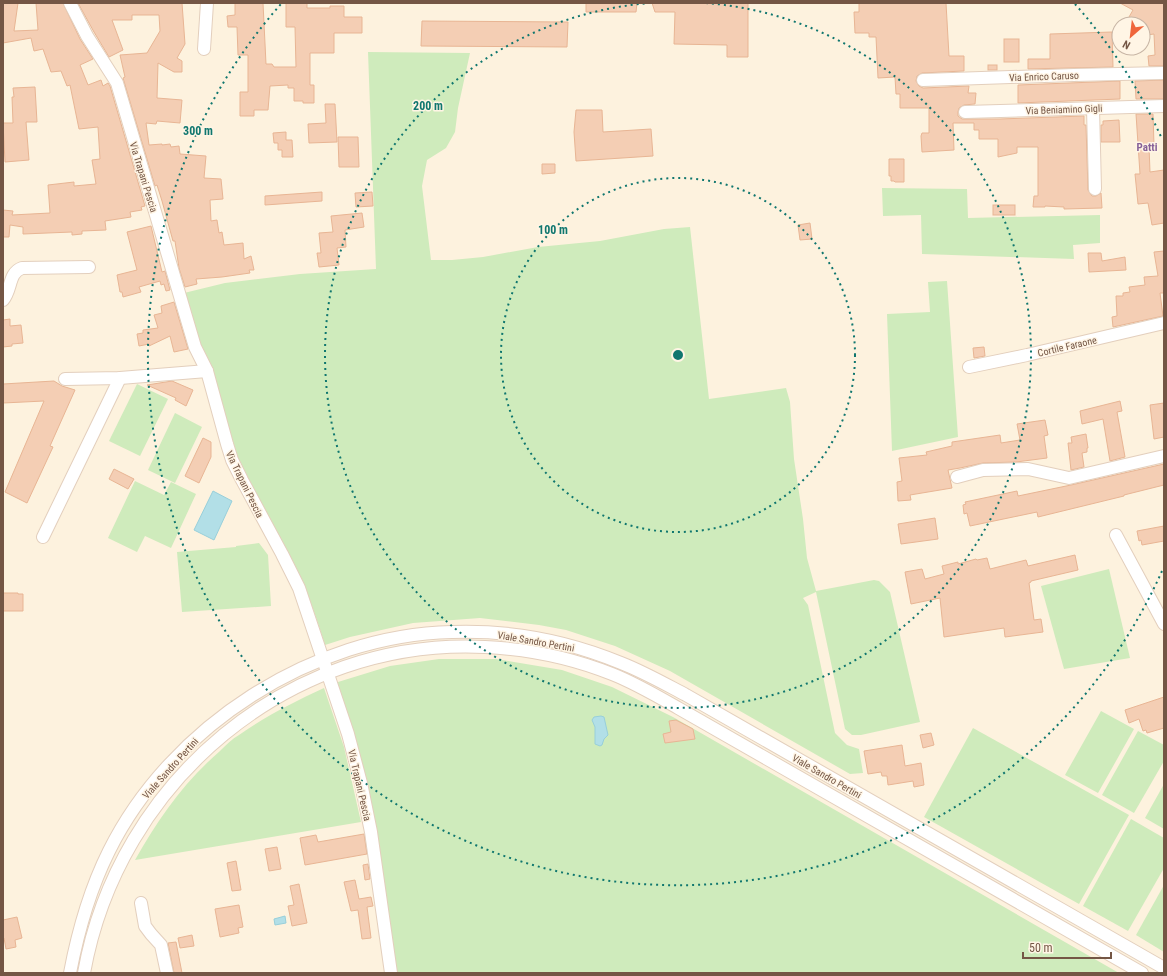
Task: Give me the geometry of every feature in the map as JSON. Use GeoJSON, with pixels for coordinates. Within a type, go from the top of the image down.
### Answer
{"type":"FeatureCollection","features":[{"type":"Feature","properties":{"kind":"street","name":"Via Trapani Pescia"},"geometry":{"type":"LineString","coordinates":[[70,3],[87,36],[117,83],[195,347],[207,371],[232,460],[299,588],[355,757],[371,832],[391,973]]}},
{"type":"Feature","properties":{"kind":"street"},"geometry":{"type":"LineString","coordinates":[[204,49],[207,3]]}},
{"type":"Feature","properties":{"kind":"street","name":"Via Enrico Caruso"},"geometry":{"type":"LineString","coordinates":[[923,80],[1164,73]]}},
{"type":"Feature","properties":{"kind":"street","name":"Via Beniamino Gigli"},"geometry":{"type":"LineString","coordinates":[[964,112],[1164,106]]}},
{"type":"Feature","properties":{"kind":"street"},"geometry":{"type":"LineString","coordinates":[[1093,108],[1095,189]]}},
{"type":"Feature","properties":{"kind":"street"},"geometry":{"type":"LineString","coordinates":[[3,300],[8,292],[12,276],[22,268],[89,267]]}},
{"type":"Feature","properties":{"kind":"street","name":"Cortile Faraone"},"geometry":{"type":"LineString","coordinates":[[970,368],[1164,323]]}},
{"type":"Feature","properties":{"kind":"street"},"geometry":{"type":"LineString","coordinates":[[65,379],[120,378],[207,371]]}},
{"type":"Feature","properties":{"kind":"street"},"geometry":{"type":"LineString","coordinates":[[43,537],[120,378]]}},
{"type":"Feature","properties":{"kind":"street"},"geometry":{"type":"LineString","coordinates":[[957,476],[982,470],[1028,469],[1069,478],[1164,456]]}},
{"type":"Feature","properties":{"kind":"street"},"geometry":{"type":"LineString","coordinates":[[1116,535],[1164,624]]}},
{"type":"Feature","properties":{"kind":"street","name":"Viale Sandro Pertini"},"geometry":{"type":"LineString","coordinates":[[70,973],[82,919],[109,851],[127,820],[149,789],[179,755],[202,733],[231,710],[275,681],[322,658],[351,648],[386,640],[427,633],[452,632],[528,637],[563,644],[600,654],[640,671],[673,688],[1164,968]]}},
{"type":"Feature","properties":{"kind":"street","name":"Viale Sandro Pertini"},"geometry":{"type":"LineString","coordinates":[[84,973],[94,928],[104,901],[114,877],[136,835],[167,790],[205,750],[255,711],[283,694],[327,673],[393,654],[420,649],[463,646],[506,649],[550,656],[613,674],[641,687],[1142,973]]}},
{"type":"Feature","properties":{"kind":"street"},"geometry":{"type":"LineString","coordinates":[[141,903],[146,926],[161,945],[167,973]]}},
{"type":"Feature","properties":{"kind":"green space"},"geometry":{"type":"Polygon","coordinates":[[[368,52],[470,53],[458,108],[455,132],[446,148],[427,160],[422,186],[431,260],[452,260],[483,257],[538,247],[600,241],[664,229],[690,227],[709,399],[786,388],[790,402],[794,459],[807,558],[816,591],[874,580],[879,581],[890,592],[920,722],[861,735],[852,735],[845,729],[816,592],[803,598],[808,605],[835,733],[847,745],[859,749],[863,773],[850,774],[670,671],[615,646],[566,630],[539,625],[480,618],[413,623],[350,637],[325,645],[301,580],[282,542],[250,485],[236,455],[184,293],[225,283],[300,274],[376,269],[368,52]]]}},
{"type":"Feature","properties":{"kind":"green space"},"geometry":{"type":"Polygon","coordinates":[[[882,188],[967,189],[968,218],[1100,215],[1100,243],[1073,245],[1074,259],[922,254],[921,215],[883,216],[882,188]]]}},
{"type":"Feature","properties":{"kind":"green space"},"geometry":{"type":"Polygon","coordinates":[[[947,281],[958,437],[892,451],[887,314],[930,312],[928,282],[947,281]]]}},
{"type":"Feature","properties":{"kind":"green space"},"geometry":{"type":"Polygon","coordinates":[[[137,384],[168,399],[140,456],[109,441],[137,384]]]}},
{"type":"Feature","properties":{"kind":"green space"},"geometry":{"type":"Polygon","coordinates":[[[175,413],[202,427],[175,483],[148,470],[175,413]]]}},
{"type":"Feature","properties":{"kind":"green space"},"geometry":{"type":"Polygon","coordinates":[[[135,481],[164,495],[171,482],[196,494],[171,548],[145,536],[137,552],[108,538],[135,481]]]}},
{"type":"Feature","properties":{"kind":"green space"},"geometry":{"type":"Polygon","coordinates":[[[259,543],[268,555],[271,606],[182,612],[177,552],[236,547],[259,543]]]}},
{"type":"Feature","properties":{"kind":"green space"},"geometry":{"type":"Polygon","coordinates":[[[1109,569],[1130,658],[1064,669],[1041,586],[1109,569]]]}},
{"type":"Feature","properties":{"kind":"green space"},"geometry":{"type":"Polygon","coordinates":[[[439,659],[496,659],[562,670],[612,687],[673,717],[1119,973],[397,973],[374,815],[359,756],[337,685],[338,682],[390,666],[439,659]]]}},
{"type":"Feature","properties":{"kind":"green space"},"geometry":{"type":"Polygon","coordinates":[[[324,688],[344,747],[361,822],[135,860],[163,815],[183,788],[227,744],[270,715],[324,688]]]}},
{"type":"Feature","properties":{"kind":"green space"},"geometry":{"type":"Polygon","coordinates":[[[1101,711],[1134,729],[1098,793],[1065,775],[1101,711]]]}},
{"type":"Feature","properties":{"kind":"green space"},"geometry":{"type":"Polygon","coordinates":[[[973,728],[1129,815],[1079,904],[924,817],[973,728]]]}},
{"type":"Feature","properties":{"kind":"green space"},"geometry":{"type":"Polygon","coordinates":[[[1138,731],[1164,745],[1164,761],[1134,813],[1102,795],[1138,731]]]}},
{"type":"Feature","properties":{"kind":"green space"},"geometry":{"type":"Polygon","coordinates":[[[1164,784],[1164,829],[1145,818],[1164,784]]]}},
{"type":"Feature","properties":{"kind":"green space"},"geometry":{"type":"Polygon","coordinates":[[[1131,819],[1164,838],[1164,868],[1128,931],[1083,906],[1131,819]]]}},
{"type":"Feature","properties":{"kind":"green space"},"geometry":{"type":"Polygon","coordinates":[[[1164,885],[1164,952],[1136,935],[1164,885]]]}},
{"type":"Feature","properties":{"kind":"water"},"geometry":{"type":"Polygon","coordinates":[[[213,491],[232,501],[214,540],[194,530],[213,491]]]}},
{"type":"Feature","properties":{"kind":"water"},"geometry":{"type":"Polygon","coordinates":[[[594,717],[604,717],[608,735],[600,746],[595,744],[595,727],[592,720],[594,717]]]}},
{"type":"Feature","properties":{"kind":"water"},"geometry":{"type":"Polygon","coordinates":[[[285,916],[286,923],[275,925],[274,919],[285,916]]]}},
{"type":"Feature","properties":{"kind":"building"},"geometry":{"type":"Polygon","coordinates":[[[3,3],[18,3],[14,31],[38,30],[36,3],[63,3],[80,39],[93,59],[80,65],[88,85],[101,80],[103,86],[108,83],[110,86],[145,206],[141,207],[142,210],[130,212],[131,217],[105,221],[106,230],[82,231],[82,234],[72,235],[72,232],[23,234],[23,227],[10,225],[9,237],[3,237],[3,210],[13,211],[12,215],[50,213],[48,185],[74,182],[74,186],[96,184],[92,160],[100,159],[98,127],[79,129],[70,85],[67,86],[61,71],[51,72],[43,49],[34,51],[31,38],[3,43],[3,3]]]}},
{"type":"Feature","properties":{"kind":"building"},"geometry":{"type":"Polygon","coordinates":[[[78,3],[182,3],[185,44],[177,58],[182,61],[182,72],[174,72],[158,63],[157,98],[182,100],[180,123],[157,121],[156,124],[146,123],[149,145],[170,144],[171,147],[179,146],[180,154],[206,156],[204,178],[221,179],[223,199],[210,200],[211,221],[217,220],[219,233],[222,232],[224,245],[243,243],[244,259],[251,256],[254,270],[249,270],[250,273],[196,279],[197,284],[185,287],[179,268],[175,241],[173,241],[157,185],[155,186],[123,78],[125,77],[120,55],[147,53],[160,31],[159,15],[132,15],[132,20],[112,20],[123,50],[109,57],[78,3]]]}},
{"type":"Feature","properties":{"kind":"building"},"geometry":{"type":"Polygon","coordinates":[[[235,3],[263,3],[266,64],[272,64],[274,67],[296,67],[295,27],[286,27],[286,3],[307,3],[307,8],[330,8],[330,6],[344,6],[344,17],[362,17],[362,33],[334,33],[334,53],[310,53],[310,85],[314,85],[314,103],[294,101],[294,88],[288,88],[288,85],[270,86],[268,110],[254,110],[254,116],[240,116],[240,92],[248,92],[248,55],[238,55],[237,27],[228,27],[227,16],[235,15],[235,3]]]}},
{"type":"Feature","properties":{"kind":"building"},"geometry":{"type":"Polygon","coordinates":[[[586,3],[637,3],[636,12],[586,12],[586,3]]]}},
{"type":"Feature","properties":{"kind":"building"},"geometry":{"type":"Polygon","coordinates":[[[652,3],[748,3],[748,57],[727,57],[727,45],[674,44],[675,12],[655,12],[652,3]]]}},
{"type":"Feature","properties":{"kind":"building"},"geometry":{"type":"Polygon","coordinates":[[[859,3],[946,3],[949,56],[964,56],[964,71],[922,73],[917,76],[916,81],[919,86],[923,88],[969,86],[968,93],[976,93],[975,104],[964,105],[959,108],[958,116],[962,119],[1084,116],[1084,125],[1086,125],[1088,190],[1092,196],[1096,196],[1101,193],[1102,208],[1064,209],[1064,207],[1033,207],[1034,196],[1038,196],[1038,147],[1017,147],[1017,153],[998,157],[998,139],[979,139],[979,130],[974,130],[974,123],[953,123],[954,150],[922,152],[922,133],[929,133],[929,108],[900,108],[900,94],[896,94],[895,77],[878,78],[876,37],[869,37],[869,33],[855,33],[854,12],[859,12],[859,3]]]}},
{"type":"Feature","properties":{"kind":"building"},"geometry":{"type":"Polygon","coordinates":[[[1120,3],[1164,3],[1164,66],[1149,66],[1148,56],[1155,55],[1154,34],[1151,34],[1151,16],[1130,16],[1133,10],[1120,3]]]}},
{"type":"Feature","properties":{"kind":"building"},"geometry":{"type":"Polygon","coordinates":[[[422,21],[568,22],[567,47],[421,46],[422,21]]]}},
{"type":"Feature","properties":{"kind":"building"},"geometry":{"type":"Polygon","coordinates":[[[1111,32],[1111,56],[1113,56],[1113,67],[1028,69],[1028,59],[1050,59],[1050,34],[1111,32]]]}},
{"type":"Feature","properties":{"kind":"building"},"geometry":{"type":"Polygon","coordinates":[[[1004,39],[1019,39],[1019,62],[1004,62],[1004,39]]]}},
{"type":"Feature","properties":{"kind":"building"},"geometry":{"type":"Polygon","coordinates":[[[988,65],[997,65],[997,70],[988,70],[988,65]]]}},
{"type":"Feature","properties":{"kind":"building"},"geometry":{"type":"Polygon","coordinates":[[[1164,80],[1164,99],[1136,99],[1135,81],[1164,80]]]}},
{"type":"Feature","properties":{"kind":"building"},"geometry":{"type":"Polygon","coordinates":[[[1120,81],[1120,99],[1018,103],[1018,85],[1120,81]]]}},
{"type":"Feature","properties":{"kind":"building"},"geometry":{"type":"Polygon","coordinates":[[[35,87],[37,122],[26,122],[29,160],[5,162],[3,123],[13,123],[13,88],[35,87]]]}},
{"type":"Feature","properties":{"kind":"building"},"geometry":{"type":"Polygon","coordinates":[[[325,104],[335,104],[337,142],[309,143],[308,124],[326,123],[325,104]]]}},
{"type":"Feature","properties":{"kind":"building"},"geometry":{"type":"Polygon","coordinates":[[[576,110],[602,110],[603,132],[651,129],[653,156],[576,161],[574,132],[576,110]]]}},
{"type":"Feature","properties":{"kind":"building"},"geometry":{"type":"Polygon","coordinates":[[[1136,114],[1153,114],[1154,146],[1149,146],[1150,172],[1164,170],[1164,223],[1152,225],[1148,203],[1138,204],[1135,174],[1140,174],[1136,114]]]}},
{"type":"Feature","properties":{"kind":"building"},"geometry":{"type":"Polygon","coordinates":[[[1119,120],[1120,142],[1101,142],[1101,125],[1103,125],[1103,121],[1119,120]]]}},
{"type":"Feature","properties":{"kind":"building"},"geometry":{"type":"Polygon","coordinates":[[[286,132],[286,140],[292,140],[293,157],[282,157],[282,150],[278,150],[278,143],[274,143],[273,133],[286,132]]]}},
{"type":"Feature","properties":{"kind":"building"},"geometry":{"type":"Polygon","coordinates":[[[338,137],[358,137],[359,167],[339,167],[338,137]]]}},
{"type":"Feature","properties":{"kind":"building"},"geometry":{"type":"Polygon","coordinates":[[[889,159],[904,159],[904,182],[891,181],[891,176],[889,176],[889,159]]]}},
{"type":"Feature","properties":{"kind":"building"},"geometry":{"type":"Polygon","coordinates":[[[542,164],[555,164],[555,173],[542,174],[542,164]]]}},
{"type":"Feature","properties":{"kind":"building"},"geometry":{"type":"Polygon","coordinates":[[[322,192],[322,201],[265,205],[265,196],[322,192]]]}},
{"type":"Feature","properties":{"kind":"building"},"geometry":{"type":"Polygon","coordinates":[[[372,192],[373,206],[356,207],[355,193],[372,192]]]}},
{"type":"Feature","properties":{"kind":"building"},"geometry":{"type":"Polygon","coordinates":[[[993,205],[1015,205],[1015,215],[993,215],[993,205]]]}},
{"type":"Feature","properties":{"kind":"building"},"geometry":{"type":"Polygon","coordinates":[[[362,213],[364,227],[345,230],[346,247],[337,248],[339,265],[319,267],[317,253],[321,253],[319,233],[333,232],[331,216],[362,213]]]}},
{"type":"Feature","properties":{"kind":"building"},"geometry":{"type":"Polygon","coordinates":[[[810,223],[812,239],[800,240],[798,225],[810,223]]]}},
{"type":"Feature","properties":{"kind":"building"},"geometry":{"type":"Polygon","coordinates":[[[151,226],[162,272],[165,271],[170,290],[166,291],[164,284],[161,285],[160,281],[139,287],[141,292],[123,297],[122,292],[120,292],[117,275],[137,270],[127,232],[151,226]]]}},
{"type":"Feature","properties":{"kind":"building"},"geometry":{"type":"Polygon","coordinates":[[[1164,251],[1164,293],[1160,293],[1163,316],[1113,327],[1112,317],[1117,316],[1116,296],[1123,296],[1123,293],[1130,292],[1129,287],[1145,285],[1144,277],[1158,276],[1154,252],[1164,251]]]}},
{"type":"Feature","properties":{"kind":"building"},"geometry":{"type":"Polygon","coordinates":[[[1088,253],[1101,253],[1102,261],[1125,257],[1126,270],[1089,272],[1088,253]]]}},
{"type":"Feature","properties":{"kind":"building"},"geometry":{"type":"Polygon","coordinates":[[[174,302],[188,349],[174,352],[170,336],[149,346],[149,344],[139,346],[137,334],[143,333],[143,330],[158,328],[154,315],[162,313],[161,306],[174,302]]]}},
{"type":"Feature","properties":{"kind":"building"},"geometry":{"type":"Polygon","coordinates":[[[10,319],[10,326],[21,325],[23,343],[3,347],[3,320],[10,319]]]}},
{"type":"Feature","properties":{"kind":"building"},"geometry":{"type":"Polygon","coordinates":[[[984,347],[985,356],[974,358],[973,348],[984,347]]]}},
{"type":"Feature","properties":{"kind":"building"},"geometry":{"type":"Polygon","coordinates":[[[54,381],[62,386],[75,390],[50,446],[53,447],[27,503],[5,492],[44,401],[3,403],[3,384],[54,381]]]}},
{"type":"Feature","properties":{"kind":"building"},"geometry":{"type":"Polygon","coordinates":[[[172,381],[193,390],[186,406],[175,400],[176,398],[147,385],[172,381]]]}},
{"type":"Feature","properties":{"kind":"building"},"geometry":{"type":"Polygon","coordinates":[[[1120,401],[1122,411],[1117,412],[1125,457],[1110,461],[1103,419],[1082,424],[1080,411],[1120,401]]]}},
{"type":"Feature","properties":{"kind":"building"},"geometry":{"type":"Polygon","coordinates":[[[1164,403],[1164,437],[1154,439],[1150,405],[1164,403]]]}},
{"type":"Feature","properties":{"kind":"building"},"geometry":{"type":"Polygon","coordinates":[[[1045,420],[1048,435],[1044,436],[1047,458],[1016,462],[983,463],[948,470],[952,488],[910,495],[911,500],[898,501],[897,482],[902,481],[899,458],[927,455],[926,452],[952,446],[952,442],[1000,435],[1001,443],[1020,440],[1017,424],[1045,420]]]}},
{"type":"Feature","properties":{"kind":"building"},"geometry":{"type":"Polygon","coordinates":[[[1086,434],[1088,448],[1087,452],[1082,453],[1084,467],[1071,470],[1068,443],[1072,443],[1071,437],[1086,434]]]}},
{"type":"Feature","properties":{"kind":"building"},"geometry":{"type":"Polygon","coordinates":[[[203,438],[211,442],[211,457],[199,483],[185,476],[203,438]]]}},
{"type":"Feature","properties":{"kind":"building"},"geometry":{"type":"Polygon","coordinates":[[[1164,464],[1164,485],[1124,496],[1038,517],[1037,512],[970,526],[967,513],[964,514],[963,505],[966,504],[965,502],[1017,491],[1018,496],[1164,464]]]}},
{"type":"Feature","properties":{"kind":"building"},"geometry":{"type":"Polygon","coordinates":[[[114,469],[134,479],[128,489],[109,479],[114,469]]]}},
{"type":"Feature","properties":{"kind":"building"},"geometry":{"type":"Polygon","coordinates":[[[935,518],[938,539],[901,544],[898,524],[935,518]]]}},
{"type":"Feature","properties":{"kind":"building"},"geometry":{"type":"Polygon","coordinates":[[[1164,526],[1164,541],[1142,545],[1141,540],[1139,541],[1137,531],[1164,526]]]}},
{"type":"Feature","properties":{"kind":"building"},"geometry":{"type":"Polygon","coordinates":[[[1075,555],[1078,570],[1031,581],[1029,583],[1034,620],[1041,619],[1043,632],[1005,637],[1004,628],[944,637],[940,598],[911,604],[905,572],[922,569],[925,579],[944,574],[942,566],[958,562],[958,564],[976,559],[987,558],[990,569],[1026,560],[1028,566],[1075,555]]]}},
{"type":"Feature","properties":{"kind":"building"},"geometry":{"type":"Polygon","coordinates":[[[3,593],[23,594],[23,611],[3,611],[3,593]]]}},
{"type":"Feature","properties":{"kind":"building"},"geometry":{"type":"Polygon","coordinates":[[[1164,697],[1164,728],[1147,733],[1146,730],[1143,731],[1139,719],[1129,723],[1125,710],[1164,697]]]}},
{"type":"Feature","properties":{"kind":"building"},"geometry":{"type":"Polygon","coordinates":[[[676,720],[693,729],[695,739],[665,743],[663,734],[671,732],[669,721],[676,720]]]}},
{"type":"Feature","properties":{"kind":"building"},"geometry":{"type":"Polygon","coordinates":[[[931,733],[934,745],[923,748],[920,735],[931,733]]]}},
{"type":"Feature","properties":{"kind":"building"},"geometry":{"type":"Polygon","coordinates":[[[902,745],[905,766],[921,763],[924,785],[914,787],[913,781],[888,785],[887,776],[882,776],[881,772],[868,774],[864,751],[902,745]]]}},
{"type":"Feature","properties":{"kind":"building"},"geometry":{"type":"Polygon","coordinates":[[[364,834],[367,854],[305,865],[300,838],[316,835],[318,842],[364,834]]]}},
{"type":"Feature","properties":{"kind":"building"},"geometry":{"type":"Polygon","coordinates":[[[277,847],[281,869],[269,871],[265,849],[277,847]]]}},
{"type":"Feature","properties":{"kind":"building"},"geometry":{"type":"Polygon","coordinates":[[[236,861],[241,890],[232,891],[227,863],[236,861]]]}},
{"type":"Feature","properties":{"kind":"building"},"geometry":{"type":"Polygon","coordinates":[[[368,864],[370,879],[365,880],[363,865],[368,864]]]}},
{"type":"Feature","properties":{"kind":"building"},"geometry":{"type":"Polygon","coordinates":[[[355,880],[359,899],[371,897],[373,906],[367,907],[371,938],[362,939],[358,910],[351,911],[344,882],[355,880]]]}},
{"type":"Feature","properties":{"kind":"building"},"geometry":{"type":"Polygon","coordinates":[[[299,884],[307,923],[292,926],[288,906],[294,905],[290,886],[299,884]]]}},
{"type":"Feature","properties":{"kind":"building"},"geometry":{"type":"Polygon","coordinates":[[[239,905],[243,927],[238,928],[239,933],[220,937],[215,909],[239,905]]]}},
{"type":"Feature","properties":{"kind":"building"},"geometry":{"type":"Polygon","coordinates":[[[17,917],[22,938],[15,940],[16,947],[6,949],[3,938],[3,920],[17,917]]]}},
{"type":"Feature","properties":{"kind":"building"},"geometry":{"type":"Polygon","coordinates":[[[192,935],[194,946],[180,948],[178,938],[192,935]]]}},
{"type":"Feature","properties":{"kind":"building"},"geometry":{"type":"Polygon","coordinates":[[[176,942],[182,973],[174,973],[168,943],[176,942]]]}},
{"type":"Feature","properties":{"kind":"district","name":"Patti"},"geometry":{"type":"Point","coordinates":[1147,147]}}]}
